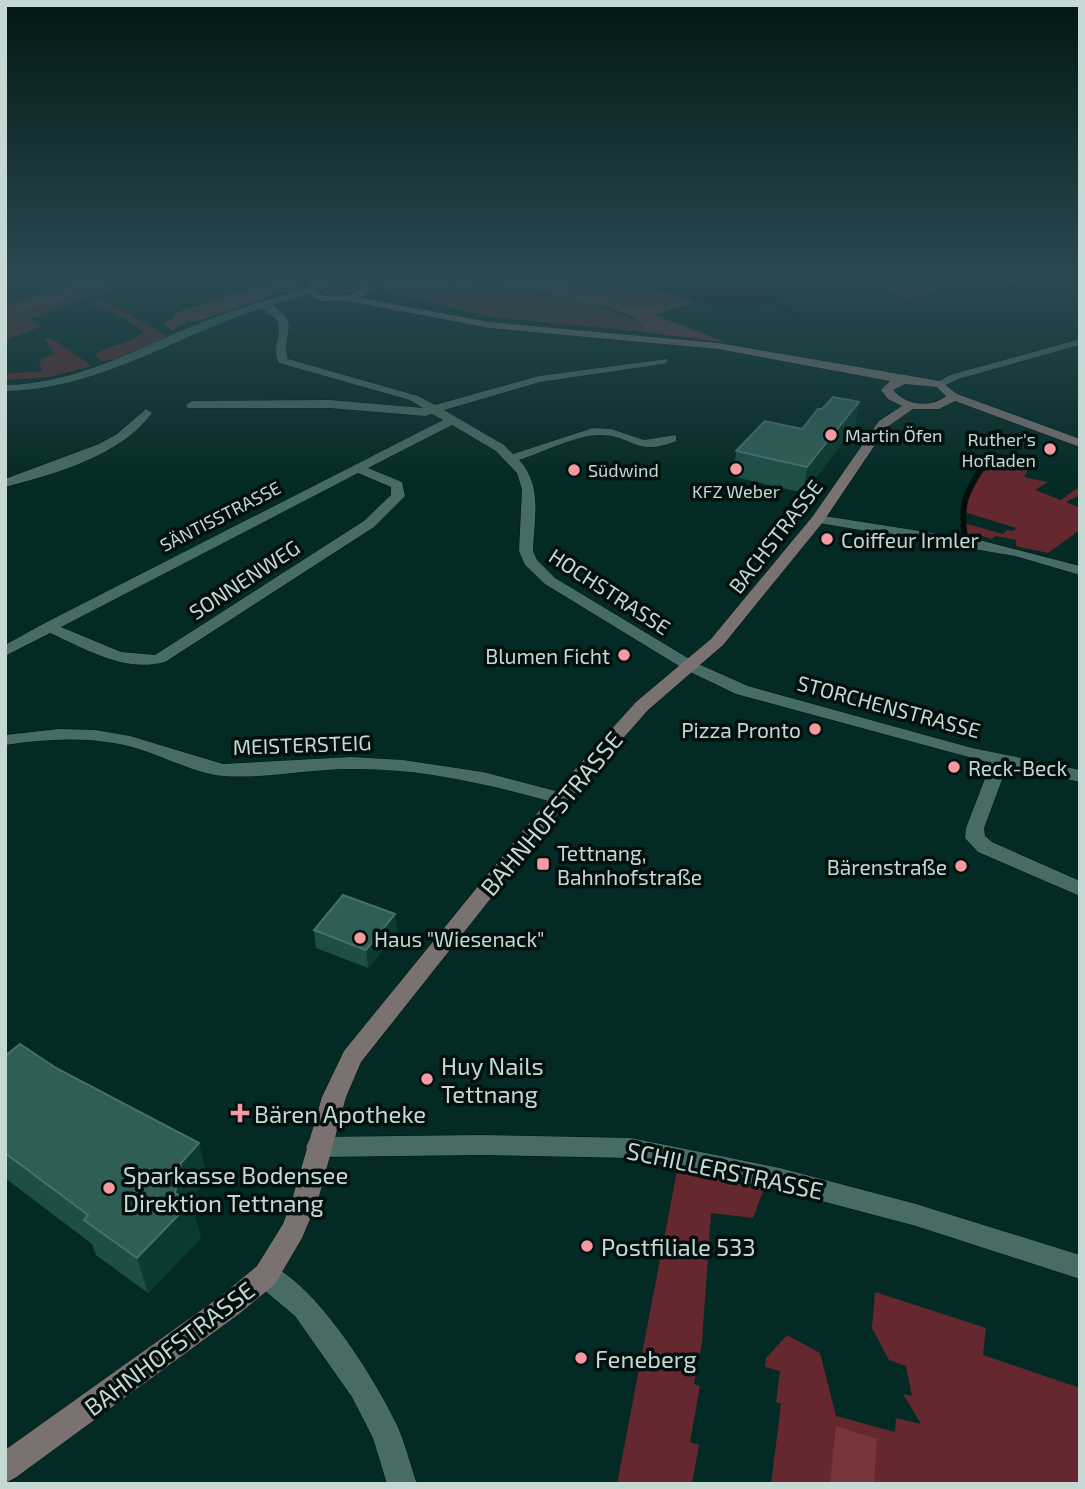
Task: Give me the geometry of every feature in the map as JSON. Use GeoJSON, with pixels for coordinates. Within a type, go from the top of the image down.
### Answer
{"type":"FeatureCollection","features":[{"type":"Feature","properties":{"kind":"main road"},"geometry":{"type":"LineString","coordinates":[[726,347],[904,380],[940,384],[953,396],[1080,443]]}},
{"type":"Feature","properties":{"kind":"main road"},"geometry":{"type":"LineString","coordinates":[[847,370],[912,405],[940,405],[1004,417]]}},
{"type":"Feature","properties":{"kind":"main road"},"geometry":{"type":"LineString","coordinates":[[888,393],[894,383],[904,380]]}},
{"type":"Feature","properties":{"kind":"main road","name":"BACHSTRASSE"},"geometry":{"type":"LineString","coordinates":[[883,424],[881,410],[888,393]]}},
{"type":"Feature","properties":{"kind":"main road"},"geometry":{"type":"LineString","coordinates":[[940,405],[953,396]]}},
{"type":"Feature","properties":{"kind":"main road","name":"BACHSTRASSE"},"geometry":{"type":"LineString","coordinates":[[690,666],[717,642],[818,519],[883,424],[912,405]]}},
{"type":"Feature","properties":{"kind":"main road","name":"BAHNHOFSTRASSE"},"geometry":{"type":"LineString","coordinates":[[5,1468],[230,1305],[266,1275],[293,1230],[305,1200],[334,1097],[352,1057],[560,798],[642,706],[690,666]]}},
{"type":"Feature","properties":{"kind":"street"},"geometry":{"type":"LineString","coordinates":[[5,388],[33,388],[77,380],[152,347]]}},
{"type":"Feature","properties":{"kind":"street","name":"HOCHSTRASSE"},"geometry":{"type":"LineString","coordinates":[[282,347],[280,354],[283,361],[331,376],[385,387],[438,410],[512,458],[523,472],[529,489],[526,551],[530,562],[550,582],[690,666]]}},
{"type":"Feature","properties":{"kind":"street"},"geometry":{"type":"LineString","coordinates":[[940,384],[1062,347]]}},
{"type":"Feature","properties":{"kind":"street"},"geometry":{"type":"LineString","coordinates":[[438,410],[539,379],[663,361]]}},
{"type":"Feature","properties":{"kind":"street","name":"HOCHSTRASSE"},"geometry":{"type":"LineString","coordinates":[[191,405],[330,404],[425,412],[438,410]]}},
{"type":"Feature","properties":{"kind":"street"},"geometry":{"type":"LineString","coordinates":[[5,484],[102,446],[140,425],[146,413]]}},
{"type":"Feature","properties":{"kind":"street","name":"SÄNTISSTRASSE"},"geometry":{"type":"LineString","coordinates":[[5,651],[356,467],[454,419]]}},
{"type":"Feature","properties":{"kind":"street"},"geometry":{"type":"LineString","coordinates":[[512,458],[599,430],[645,446],[654,446],[672,438]]}},
{"type":"Feature","properties":{"kind":"street","name":"SONNENWEG"},"geometry":{"type":"LineString","coordinates":[[48,627],[128,660],[143,662],[159,659],[390,508],[398,496],[397,485],[356,467]]}},
{"type":"Feature","properties":{"kind":"street"},"geometry":{"type":"LineString","coordinates":[[818,519],[872,531],[1007,548],[1080,571]]}},
{"type":"Feature","properties":{"kind":"street","name":"STORCHENSTRASSE"},"geometry":{"type":"LineString","coordinates":[[690,666],[742,690],[1001,760],[1080,776]]}},
{"type":"Feature","properties":{"kind":"street","name":"MEISTERSTEIG"},"geometry":{"type":"LineString","coordinates":[[5,740],[47,734],[102,736],[145,746],[221,770],[352,762],[393,765],[513,783],[560,798]]}},
{"type":"Feature","properties":{"kind":"street"},"geometry":{"type":"LineString","coordinates":[[1001,760],[975,828],[975,838],[985,847],[1080,889]]}},
{"type":"Feature","properties":{"kind":"street","name":"SCHILLERSTRASSE"},"geometry":{"type":"LineString","coordinates":[[318,1147],[481,1145],[631,1148],[780,1179],[916,1215],[1080,1267]]}},
{"type":"Feature","properties":{"kind":"street"},"geometry":{"type":"LineString","coordinates":[[266,1275],[304,1307],[362,1387],[386,1433],[402,1484]]}},
{"type":"Feature","properties":{"kind":"shaded area"},"geometry":{"type":"Polygon","coordinates":[[[50,347],[65,347],[92,366],[48,377],[5,380],[5,374],[43,371],[39,363],[41,359],[55,354],[50,347]]]}},
{"type":"Feature","properties":{"kind":"shaded area"},"geometry":{"type":"Polygon","coordinates":[[[144,347],[122,358],[103,361],[94,355],[107,348],[144,347]]]}},
{"type":"Feature","properties":{"kind":"shaded area"},"geometry":{"type":"Polygon","coordinates":[[[995,463],[1028,470],[1024,477],[1048,482],[1035,490],[1061,500],[1080,486],[1080,495],[1066,502],[1080,508],[1080,530],[1048,553],[1016,546],[1016,540],[996,536],[991,539],[977,534],[965,540],[964,523],[1003,534],[1016,528],[961,511],[973,484],[995,463]]]}},
{"type":"Feature","properties":{"kind":"shaded area"},"geometry":{"type":"Polygon","coordinates":[[[677,1171],[764,1189],[753,1218],[711,1213],[702,1342],[694,1384],[700,1386],[690,1442],[699,1445],[692,1484],[617,1484],[677,1171]]]}},
{"type":"Feature","properties":{"kind":"shaded area"},"geometry":{"type":"Polygon","coordinates":[[[875,1292],[986,1328],[983,1355],[1080,1388],[1080,1484],[771,1484],[781,1404],[776,1402],[780,1371],[765,1367],[766,1358],[787,1335],[820,1353],[836,1416],[895,1432],[896,1418],[921,1424],[903,1394],[912,1396],[906,1366],[889,1360],[872,1328],[875,1292]]]}},
{"type":"Feature","properties":{"kind":"shaded area"},"geometry":{"type":"Polygon","coordinates":[[[836,1426],[877,1439],[874,1484],[830,1484],[836,1426]]]}},
{"type":"Feature","properties":{"kind":"building"},"geometry":{"type":"Polygon","coordinates":[[[833,397],[859,402],[807,467],[736,451],[765,421],[802,429],[818,409],[822,409],[833,397]]]}},
{"type":"Feature","properties":{"kind":"building"},"geometry":{"type":"Polygon","coordinates":[[[343,895],[395,914],[366,950],[314,930],[343,895]]]}},
{"type":"Feature","properties":{"kind":"building","name":"Sparkasse Bodensee Direktion Tettnang"},"geometry":{"type":"Polygon","coordinates":[[[20,1044],[56,1068],[199,1143],[181,1163],[175,1193],[191,1202],[137,1258],[84,1220],[88,1215],[5,1153],[5,1056],[20,1044]]]}},
{"type":"Feature","properties":{"kind":"waterway"},"geometry":{"type":"LineString","coordinates":[[965,539],[963,516],[966,499],[984,464]]}},
{"type":"Feature","properties":{"kind":"place","name":"Martin Öfen"},"geometry":{"type":"Point","coordinates":[831,435]}},
{"type":"Feature","properties":{"kind":"place","name":"Ruther's Hofladen"},"geometry":{"type":"Point","coordinates":[1050,449]}},
{"type":"Feature","properties":{"kind":"place","name":"KFZ Weber"},"geometry":{"type":"Point","coordinates":[736,469]}},
{"type":"Feature","properties":{"kind":"place","name":"Südwind"},"geometry":{"type":"Point","coordinates":[574,470]}},
{"type":"Feature","properties":{"kind":"place","name":"Coiffeur Irmler"},"geometry":{"type":"Point","coordinates":[827,539]}},
{"type":"Feature","properties":{"kind":"place","name":"Blumen Ficht"},"geometry":{"type":"Point","coordinates":[624,655]}},
{"type":"Feature","properties":{"kind":"place","name":"Pizza Pronto"},"geometry":{"type":"Point","coordinates":[815,729]}},
{"type":"Feature","properties":{"kind":"place","name":"Reck-Beck"},"geometry":{"type":"Point","coordinates":[954,767]}},
{"type":"Feature","properties":{"kind":"place","name":"Tettnang, Bahnhofstraße"},"geometry":{"type":"Point","coordinates":[543,864]}},
{"type":"Feature","properties":{"kind":"place","name":"Bärenstraße"},"geometry":{"type":"Point","coordinates":[961,866]}},
{"type":"Feature","properties":{"kind":"place","name":"Haus \"Wiesenack\""},"geometry":{"type":"Point","coordinates":[360,938]}},
{"type":"Feature","properties":{"kind":"place","name":"Huy Nails Tettnang"},"geometry":{"type":"Point","coordinates":[427,1079]}},
{"type":"Feature","properties":{"kind":"place","name":"Bären Apotheke"},"geometry":{"type":"Point","coordinates":[240,1113]}},
{"type":"Feature","properties":{"kind":"place","name":"Sparkasse Bodensee Direktion Tettnang"},"geometry":{"type":"Point","coordinates":[109,1188]}},
{"type":"Feature","properties":{"kind":"place","name":"Postfiliale 533"},"geometry":{"type":"Point","coordinates":[587,1246]}},
{"type":"Feature","properties":{"kind":"place","name":"Feneberg"},"geometry":{"type":"Point","coordinates":[581,1358]}}]}
